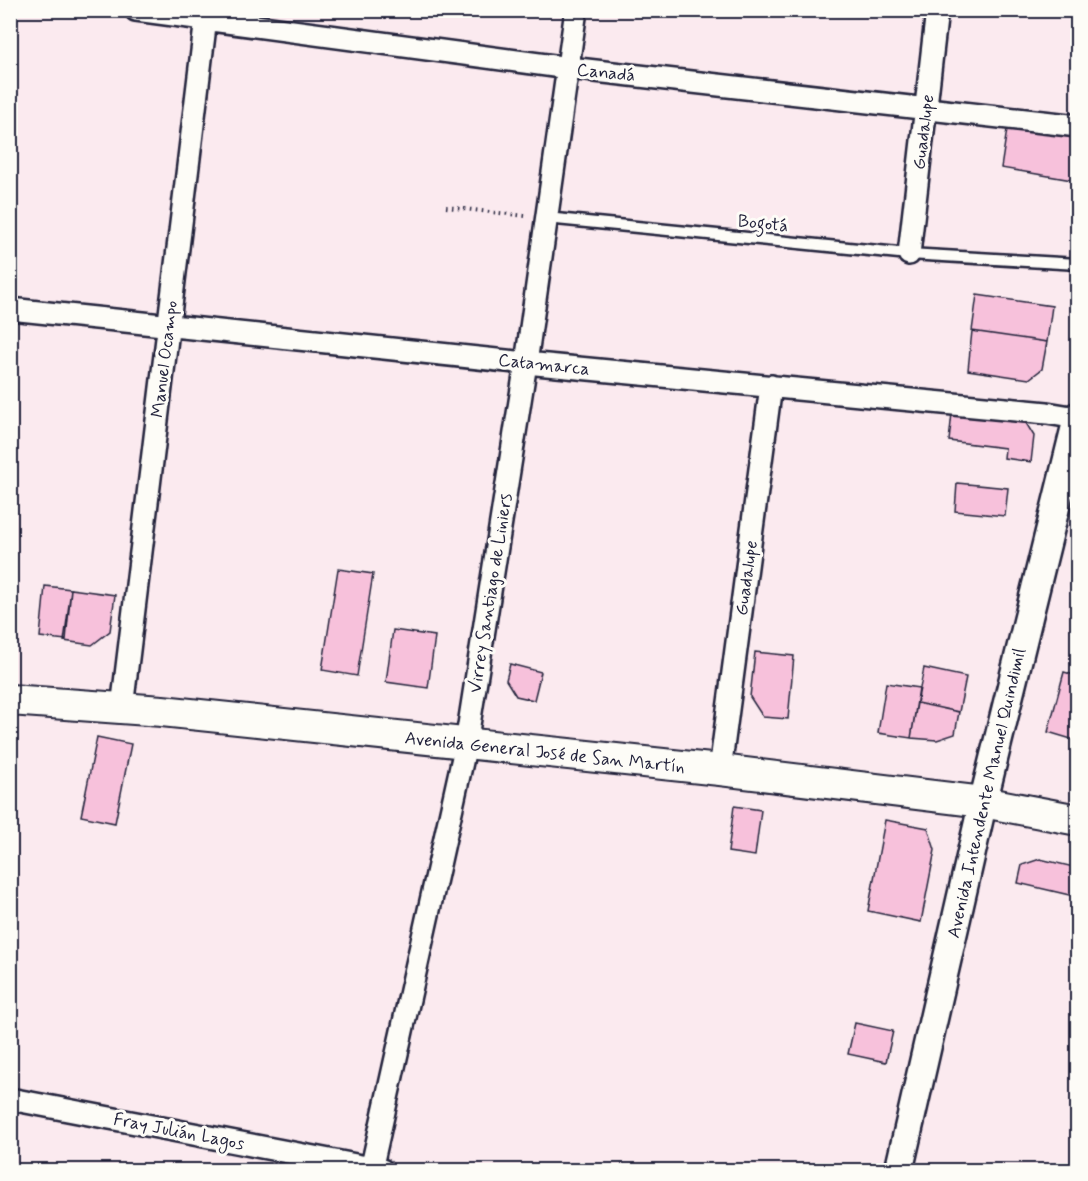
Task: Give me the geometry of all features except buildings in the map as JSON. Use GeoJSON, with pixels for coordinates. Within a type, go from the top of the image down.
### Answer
{"type":"FeatureCollection","features":[{"type":"Feature","properties":{"kind":"main road","name":"Avenida General José de San Martín"},"geometry":{"type":"LineString","coordinates":[[12,707],[122,708],[720,770],[983,802],[1077,820]]}},
{"type":"Feature","properties":{"kind":"street","name":"Canadá"},"geometry":{"type":"LineString","coordinates":[[136,10],[207,15],[569,68],[1077,126]]}},
{"type":"Feature","properties":{"kind":"street","name":"Virrey Santiago de Liniers"},"geometry":{"type":"LineString","coordinates":[[375,1170],[466,744],[526,363],[576,10]]}},
{"type":"Feature","properties":{"kind":"street","name":"Guadalupe"},"geometry":{"type":"LineString","coordinates":[[909,254],[937,10]]}},
{"type":"Feature","properties":{"kind":"street","name":"Manuel Ocampo"},"geometry":{"type":"LineString","coordinates":[[122,708],[207,15]]}},
{"type":"Feature","properties":{"kind":"street","name":"Catamarca"},"geometry":{"type":"LineString","coordinates":[[10,309],[1077,417]]}},
{"type":"Feature","properties":{"kind":"street","name":"Guadalupe"},"geometry":{"type":"LineString","coordinates":[[720,770],[771,386]]}},
{"type":"Feature","properties":{"kind":"street","name":"Avenida Intendente Manuel Quindimil"},"geometry":{"type":"LineString","coordinates":[[899,1170],[983,802],[1077,417]]}},
{"type":"Feature","properties":{"kind":"street","name":"Fray Julián Lagos"},"geometry":{"type":"LineString","coordinates":[[10,1099],[375,1170]]}},
{"type":"Feature","properties":{"kind":"lane","name":"Bogotá"},"geometry":{"type":"LineString","coordinates":[[546,218],[909,254],[1077,264]]}},
{"type":"Feature","properties":{"kind":"path"},"geometry":{"type":"LineString","coordinates":[[446,207],[546,218]]}}]}
